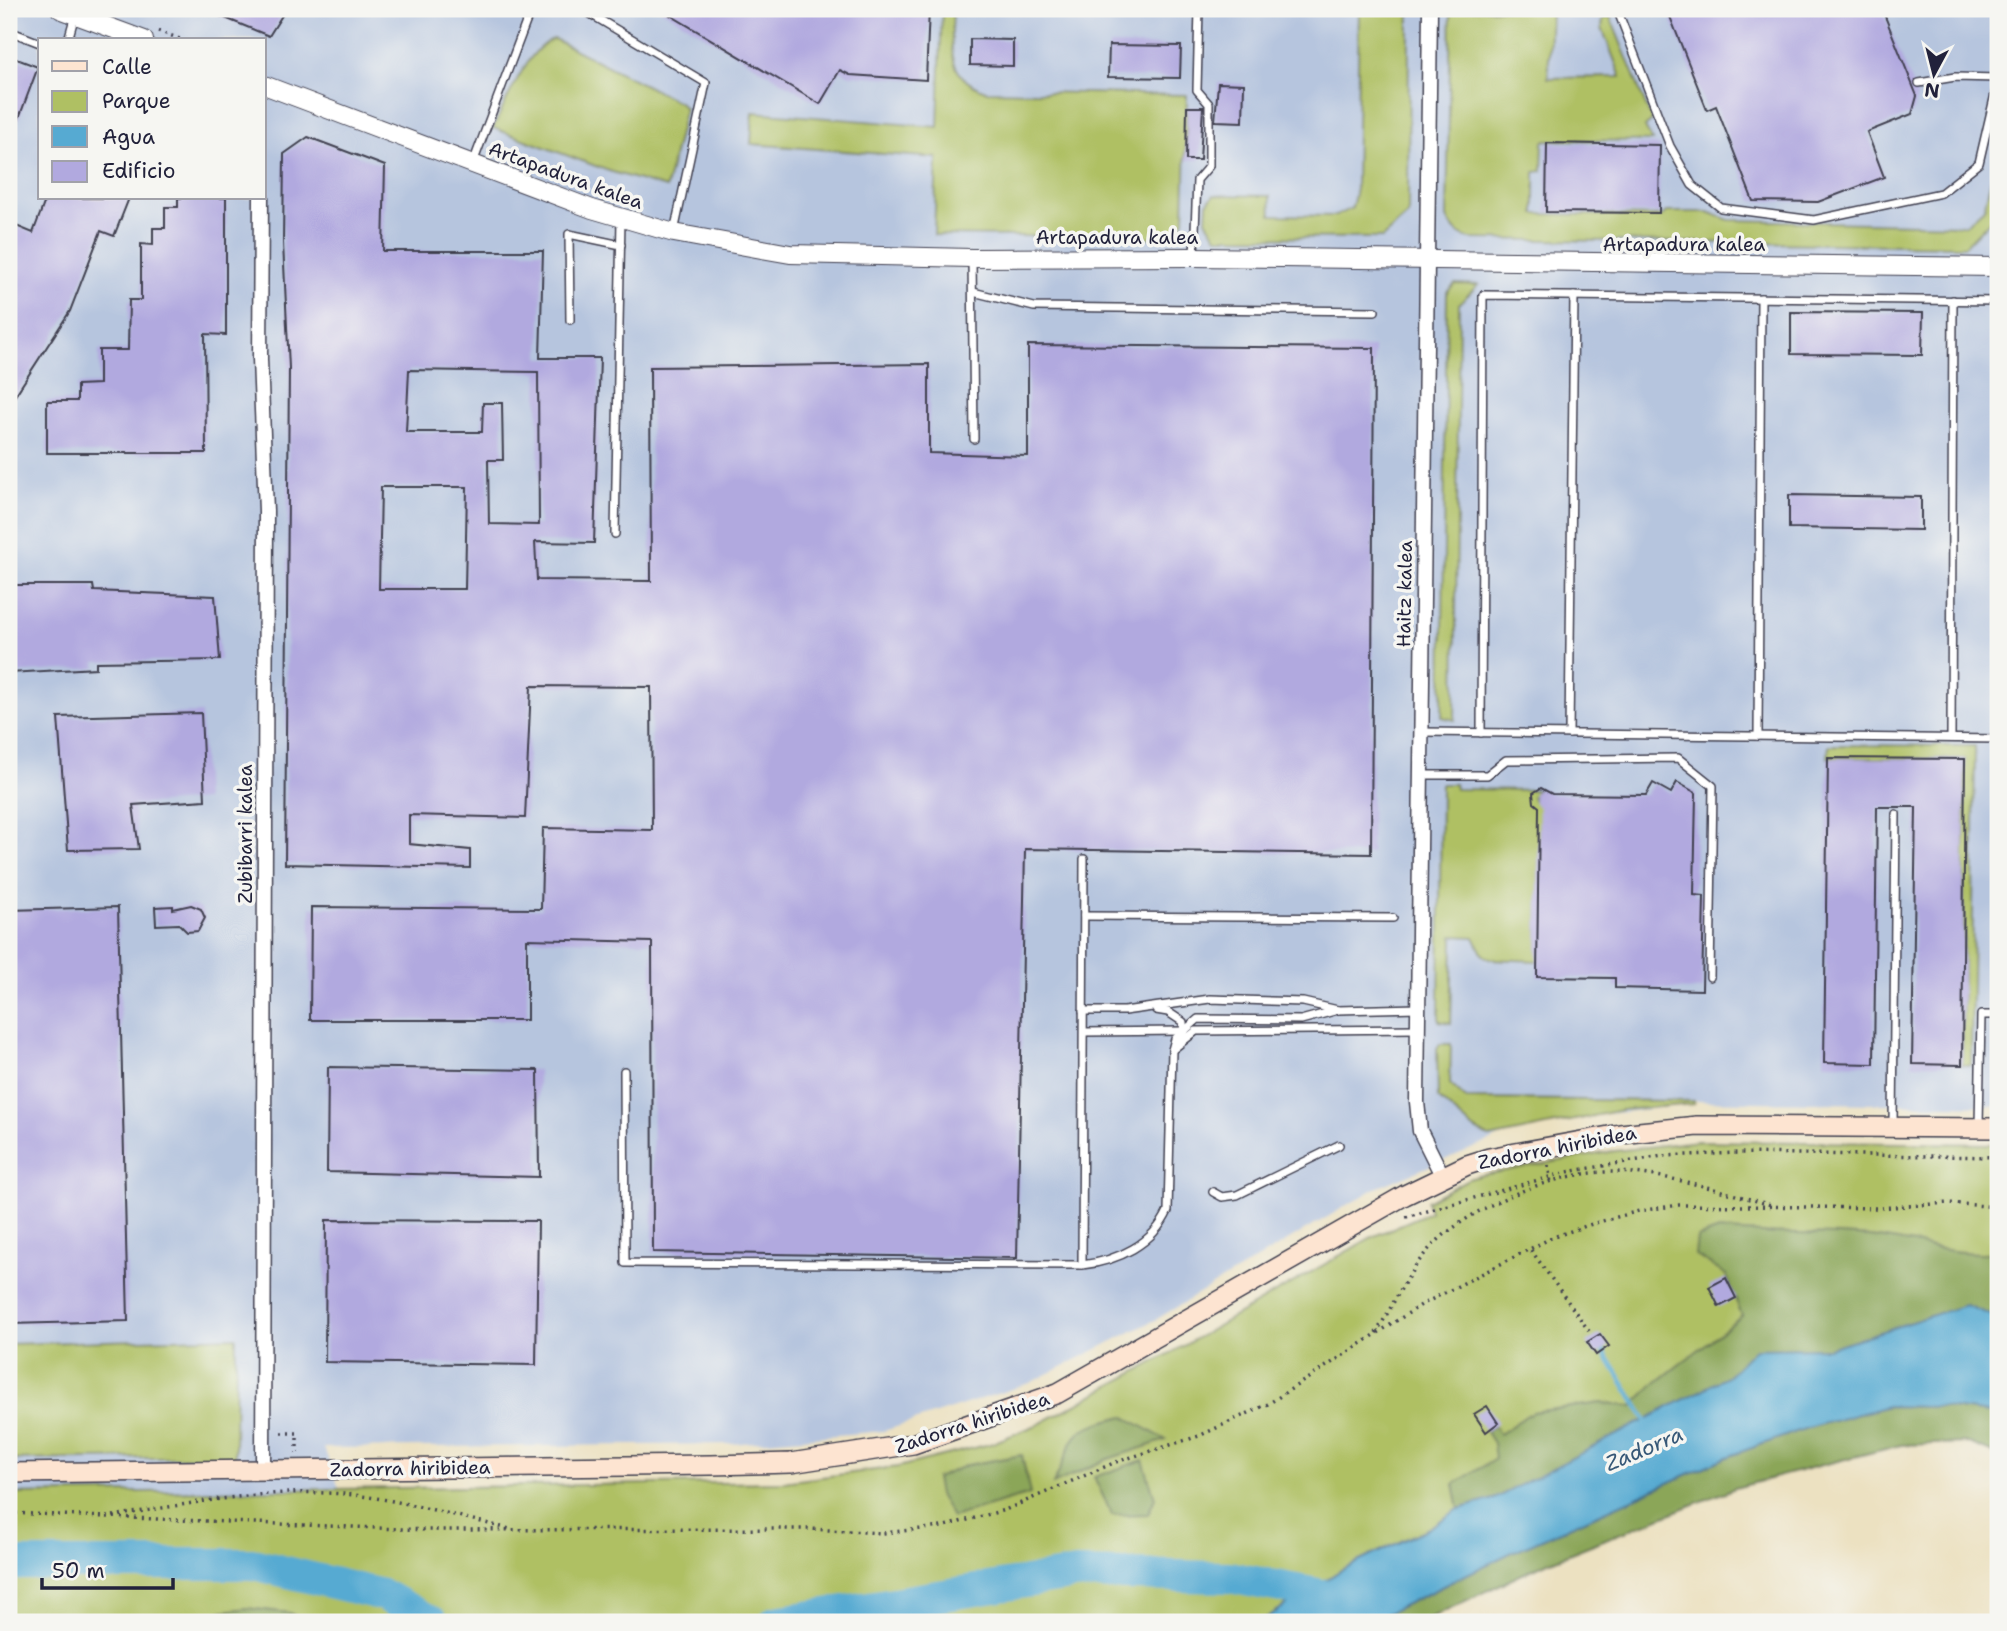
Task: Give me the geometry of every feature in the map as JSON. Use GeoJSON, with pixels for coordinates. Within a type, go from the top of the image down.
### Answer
{"type":"FeatureCollection","features":[{"type":"Feature","properties":{"kind":"main road","name":"Zadorra hiribidea"},"geometry":{"type":"LineString","coordinates":[[9,1473],[791,1463],[913,1444],[1058,1394],[1442,1175],[1466,1164],[1525,1150],[1664,1128],[1747,1125],[1989,1128]]}},
{"type":"Feature","properties":{"kind":"street","name":"Haitz kalea"},"geometry":{"type":"LineString","coordinates":[[1430,9],[1417,1102],[1420,1131],[1442,1175]]}},
{"type":"Feature","properties":{"kind":"street"},"geometry":{"type":"LineString","coordinates":[[68,12],[139,38]]}},
{"type":"Feature","properties":{"kind":"street","name":"Artapadura kalea"},"geometry":{"type":"LineString","coordinates":[[266,86],[621,218],[674,233],[790,254],[1998,267]]}},
{"type":"Feature","properties":{"kind":"street","name":"Zubibarri kalea"},"geometry":{"type":"LineString","coordinates":[[261,200],[260,359],[266,510],[263,1470]]}},
{"type":"Feature","properties":{"kind":"lane"},"geometry":{"type":"LineString","coordinates":[[473,164],[531,9]]}},
{"type":"Feature","properties":{"kind":"lane"},"geometry":{"type":"LineString","coordinates":[[582,9],[706,83],[674,233]]}},
{"type":"Feature","properties":{"kind":"lane"},"geometry":{"type":"LineString","coordinates":[[1194,257],[1197,180],[1209,166],[1209,104],[1197,90],[1199,9]]}},
{"type":"Feature","properties":{"kind":"lane"},"geometry":{"type":"LineString","coordinates":[[1617,9],[1670,146],[1692,185],[1721,208],[1814,220],[1941,193],[1979,163],[1998,79],[1955,77],[1919,83]]}},
{"type":"Feature","properties":{"kind":"lane"},"geometry":{"type":"LineString","coordinates":[[68,12],[68,38]]}},
{"type":"Feature","properties":{"kind":"lane"},"geometry":{"type":"LineString","coordinates":[[9,31],[38,42]]}},
{"type":"Feature","properties":{"kind":"lane"},"geometry":{"type":"LineString","coordinates":[[615,534],[621,218]]}},
{"type":"Feature","properties":{"kind":"lane"},"geometry":{"type":"LineString","coordinates":[[570,320],[569,234],[621,245]]}},
{"type":"Feature","properties":{"kind":"lane"},"geometry":{"type":"LineString","coordinates":[[972,258],[974,439]]}},
{"type":"Feature","properties":{"kind":"lane"},"geometry":{"type":"LineString","coordinates":[[972,292],[1034,307],[1375,311]]}},
{"type":"Feature","properties":{"kind":"lane"},"geometry":{"type":"LineString","coordinates":[[1481,733],[1483,295],[1998,300]]}},
{"type":"Feature","properties":{"kind":"lane"},"geometry":{"type":"LineString","coordinates":[[1569,734],[1574,296]]}},
{"type":"Feature","properties":{"kind":"lane"},"geometry":{"type":"LineString","coordinates":[[1758,736],[1761,298]]}},
{"type":"Feature","properties":{"kind":"lane"},"geometry":{"type":"LineString","coordinates":[[1951,738],[1953,300]]}},
{"type":"Feature","properties":{"kind":"lane"},"geometry":{"type":"LineString","coordinates":[[1422,732],[1998,739]]}},
{"type":"Feature","properties":{"kind":"lane"},"geometry":{"type":"LineString","coordinates":[[1421,775],[1487,775],[1506,760],[1678,758],[1713,786],[1710,977]]}},
{"type":"Feature","properties":{"kind":"lane"},"geometry":{"type":"LineString","coordinates":[[1893,1126],[1896,814]]}},
{"type":"Feature","properties":{"kind":"lane"},"geometry":{"type":"LineString","coordinates":[[1082,1265],[1084,859]]}},
{"type":"Feature","properties":{"kind":"lane"},"geometry":{"type":"LineString","coordinates":[[1084,916],[1393,918]]}},
{"type":"Feature","properties":{"kind":"lane"},"geometry":{"type":"LineString","coordinates":[[1083,1010],[1146,1008],[1210,999],[1303,1002],[1338,1010]]}},
{"type":"Feature","properties":{"kind":"lane"},"geometry":{"type":"LineString","coordinates":[[1146,1008],[1168,1012],[1183,1022],[1184,1035]]}},
{"type":"Feature","properties":{"kind":"lane"},"geometry":{"type":"LineString","coordinates":[[1184,1035],[1198,1019],[1301,1020],[1338,1010],[1418,1008]]}},
{"type":"Feature","properties":{"kind":"lane"},"geometry":{"type":"LineString","coordinates":[[1989,1128],[1981,1015],[1998,1016]]}},
{"type":"Feature","properties":{"kind":"lane"},"geometry":{"type":"LineString","coordinates":[[624,1071],[625,1263],[1082,1265],[1100,1263],[1148,1240],[1160,1229],[1168,1211],[1172,1050],[1175,1039],[1196,1031],[1418,1029]]}},
{"type":"Feature","properties":{"kind":"lane"},"geometry":{"type":"LineString","coordinates":[[1084,1032],[1184,1035]]}},
{"type":"Feature","properties":{"kind":"lane"},"geometry":{"type":"LineString","coordinates":[[1213,1192],[1222,1196],[1237,1195],[1339,1145]]}},
{"type":"Feature","properties":{"kind":"path"},"geometry":{"type":"LineString","coordinates":[[1395,1221],[1567,1172],[1662,1156],[1739,1153],[1998,1157]]}},
{"type":"Feature","properties":{"kind":"path"},"geometry":{"type":"LineString","coordinates":[[1374,1335],[1414,1267],[1433,1245],[1456,1226],[1518,1193],[1583,1175],[1613,1172],[1660,1176],[1776,1206]]}},
{"type":"Feature","properties":{"kind":"path"},"geometry":{"type":"LineString","coordinates":[[1531,1250],[1589,1331]]}},
{"type":"Feature","properties":{"kind":"path"},"geometry":{"type":"LineString","coordinates":[[284,1486],[312,1486]]}},
{"type":"Feature","properties":{"kind":"path"},"geometry":{"type":"LineString","coordinates":[[103,1518],[256,1493],[328,1493],[389,1501],[518,1531]]}},
{"type":"Feature","properties":{"kind":"shaded area"},"geometry":{"type":"Polygon","coordinates":[[[9,9],[1998,9],[1998,1106],[1694,1101],[1694,1104],[1582,1117],[1500,1137],[1376,1188],[1157,1319],[1030,1383],[884,1431],[731,1444],[324,1448],[339,1488],[9,1494],[9,9]]]}},
{"type":"Feature","properties":{"kind":"green space"},"geometry":{"type":"Polygon","coordinates":[[[942,9],[953,9],[952,47],[957,68],[972,85],[986,91],[1187,95],[1184,220],[1175,238],[934,235],[937,158],[751,144],[753,112],[938,127],[942,9]]]}},
{"type":"Feature","properties":{"kind":"green space"},"geometry":{"type":"Polygon","coordinates":[[[1359,9],[1409,9],[1408,215],[1382,238],[1217,237],[1206,220],[1207,203],[1214,195],[1270,196],[1271,215],[1336,216],[1352,208],[1356,189],[1359,9]]]}},
{"type":"Feature","properties":{"kind":"green space"},"geometry":{"type":"Polygon","coordinates":[[[1451,9],[1551,9],[1548,78],[1621,77],[1602,28],[1603,19],[1610,16],[1652,121],[1645,127],[1652,141],[1546,140],[1543,142],[1542,171],[1535,172],[1535,214],[1662,216],[1666,212],[1708,212],[1729,220],[1965,225],[1984,208],[1998,152],[1998,204],[1995,215],[1965,246],[1470,239],[1462,236],[1447,217],[1451,9]]]}},
{"type":"Feature","properties":{"kind":"green space"},"geometry":{"type":"Polygon","coordinates":[[[554,39],[679,102],[685,108],[666,188],[609,171],[493,128],[527,63],[545,44],[554,39]]]}},
{"type":"Feature","properties":{"kind":"green space"},"geometry":{"type":"Polygon","coordinates":[[[1455,284],[1478,285],[1459,304],[1455,720],[1442,717],[1447,292],[1455,284]]]}},
{"type":"Feature","properties":{"kind":"green space"},"geometry":{"type":"Polygon","coordinates":[[[1829,745],[1975,746],[1971,1065],[1962,1065],[1965,759],[1828,758],[1829,745]]]}},
{"type":"Feature","properties":{"kind":"green space"},"geometry":{"type":"Polygon","coordinates":[[[1441,784],[1455,784],[1455,789],[1536,790],[1532,798],[1540,806],[1538,961],[1490,959],[1483,955],[1474,937],[1453,936],[1451,1023],[1439,1021],[1441,784]]]}},
{"type":"Feature","properties":{"kind":"green space"},"geometry":{"type":"Polygon","coordinates":[[[1440,1044],[1451,1044],[1450,1084],[1466,1099],[1694,1101],[1694,1104],[1622,1110],[1490,1138],[1475,1130],[1438,1098],[1437,1049],[1440,1044]]]}},
{"type":"Feature","properties":{"kind":"green space"},"geometry":{"type":"Polygon","coordinates":[[[1697,1141],[1998,1144],[1998,1318],[1965,1305],[1727,1377],[1494,1499],[1459,1509],[1427,1529],[1343,1569],[1260,1622],[9,1622],[9,1494],[783,1482],[898,1467],[990,1444],[1039,1424],[1171,1353],[1372,1237],[1430,1212],[1427,1201],[1468,1179],[1615,1151],[1697,1141]]]}},
{"type":"Feature","properties":{"kind":"green space"},"geometry":{"type":"Polygon","coordinates":[[[1719,1230],[1851,1236],[1966,1252],[1998,1252],[1998,1318],[1965,1305],[1829,1348],[1755,1349],[1727,1377],[1494,1499],[1459,1509],[1454,1484],[1495,1459],[1493,1443],[1486,1432],[1494,1426],[1499,1434],[1532,1412],[1601,1403],[1632,1406],[1653,1385],[1742,1316],[1726,1275],[1695,1255],[1697,1238],[1719,1230]]]}},
{"type":"Feature","properties":{"kind":"green space"},"geometry":{"type":"Polygon","coordinates":[[[236,1337],[235,1457],[9,1460],[9,1344],[236,1337]]]}},
{"type":"Feature","properties":{"kind":"green space"},"geometry":{"type":"Polygon","coordinates":[[[1888,1406],[1944,1407],[1998,1414],[1998,1455],[1969,1443],[1901,1445],[1735,1488],[1548,1562],[1421,1622],[1370,1622],[1510,1553],[1727,1457],[1807,1428],[1888,1406]]]}},
{"type":"Feature","properties":{"kind":"green space"},"geometry":{"type":"Polygon","coordinates":[[[1124,1416],[1166,1440],[1105,1460],[1053,1484],[1075,1437],[1091,1426],[1124,1416]]]}},
{"type":"Feature","properties":{"kind":"green space"},"geometry":{"type":"Polygon","coordinates":[[[1022,1455],[1030,1494],[952,1517],[939,1495],[936,1478],[967,1465],[1022,1455]]]}},
{"type":"Feature","properties":{"kind":"green space"},"geometry":{"type":"Polygon","coordinates":[[[1143,1460],[1155,1498],[1148,1514],[1112,1515],[1094,1477],[1143,1460]]]}},
{"type":"Feature","properties":{"kind":"green space"},"geometry":{"type":"Polygon","coordinates":[[[247,1608],[290,1613],[303,1622],[140,1622],[247,1608]]]}},
{"type":"Feature","properties":{"kind":"water","name":"Zadorra"},"geometry":{"type":"Polygon","coordinates":[[[1965,1305],[1998,1318],[1998,1414],[1944,1407],[1888,1406],[1807,1428],[1727,1457],[1510,1553],[1370,1622],[1260,1622],[1343,1569],[1427,1529],[1459,1509],[1494,1499],[1727,1377],[1755,1349],[1829,1348],[1965,1305]]]}},
{"type":"Feature","properties":{"kind":"building"},"geometry":{"type":"Polygon","coordinates":[[[203,9],[286,9],[269,36],[203,9]]]}},
{"type":"Feature","properties":{"kind":"building"},"geometry":{"type":"Polygon","coordinates":[[[660,9],[929,9],[926,80],[850,75],[840,70],[820,104],[660,9]]]}},
{"type":"Feature","properties":{"kind":"building"},"geometry":{"type":"Polygon","coordinates":[[[1667,9],[1882,9],[1917,96],[1912,114],[1867,132],[1884,177],[1818,202],[1753,201],[1716,106],[1707,110],[1667,9]]]}},
{"type":"Feature","properties":{"kind":"building"},"geometry":{"type":"Polygon","coordinates":[[[970,39],[1013,40],[1013,66],[970,65],[970,39]]]}},
{"type":"Feature","properties":{"kind":"building"},"geometry":{"type":"Polygon","coordinates":[[[1109,45],[1181,46],[1180,78],[1108,77],[1109,45]]]}},
{"type":"Feature","properties":{"kind":"building"},"geometry":{"type":"Polygon","coordinates":[[[9,56],[38,67],[10,142],[9,141],[9,56]]]}},
{"type":"Feature","properties":{"kind":"building"},"geometry":{"type":"Polygon","coordinates":[[[1218,83],[1244,84],[1243,122],[1215,121],[1218,83]]]}},
{"type":"Feature","properties":{"kind":"building"},"geometry":{"type":"Polygon","coordinates":[[[1187,107],[1203,107],[1200,160],[1186,160],[1187,107]]]}},
{"type":"Feature","properties":{"kind":"building"},"geometry":{"type":"Polygon","coordinates":[[[308,137],[385,166],[383,251],[543,251],[540,358],[600,358],[594,543],[535,542],[537,580],[651,581],[650,367],[929,364],[929,453],[1028,456],[1028,345],[1374,348],[1371,854],[1025,849],[1017,1258],[653,1252],[652,942],[527,939],[527,1020],[310,1020],[311,907],[541,909],[543,828],[652,830],[651,687],[531,686],[525,818],[409,815],[409,844],[470,850],[470,868],[285,864],[289,368],[283,243],[284,154],[308,137]],[[409,370],[406,432],[482,432],[483,403],[502,403],[503,460],[488,460],[489,524],[539,525],[538,372],[409,370]],[[381,487],[379,589],[465,589],[467,487],[381,487]]]}},
{"type":"Feature","properties":{"kind":"building"},"geometry":{"type":"Polygon","coordinates":[[[1547,143],[1660,145],[1659,213],[1546,212],[1547,143]]]}},
{"type":"Feature","properties":{"kind":"building"},"geometry":{"type":"Polygon","coordinates":[[[45,200],[128,200],[114,236],[101,231],[70,311],[9,405],[9,223],[33,233],[45,200]]]}},
{"type":"Feature","properties":{"kind":"building"},"geometry":{"type":"Polygon","coordinates":[[[178,200],[226,200],[226,335],[205,334],[206,453],[47,453],[47,401],[77,401],[77,385],[99,384],[99,350],[128,350],[129,300],[141,300],[141,244],[153,245],[153,228],[165,228],[165,207],[178,207],[178,200]]]}},
{"type":"Feature","properties":{"kind":"building"},"geometry":{"type":"Polygon","coordinates":[[[1791,312],[1923,313],[1922,355],[1791,354],[1791,312]]]}},
{"type":"Feature","properties":{"kind":"building"},"geometry":{"type":"Polygon","coordinates":[[[1789,495],[1921,497],[1921,530],[1789,528],[1789,495]]]}},
{"type":"Feature","properties":{"kind":"building"},"geometry":{"type":"Polygon","coordinates":[[[9,585],[93,585],[94,591],[215,596],[220,660],[96,662],[96,668],[9,673],[9,585]]]}},
{"type":"Feature","properties":{"kind":"building"},"geometry":{"type":"Polygon","coordinates":[[[201,713],[205,800],[133,805],[139,849],[68,850],[58,717],[201,713]]]}},
{"type":"Feature","properties":{"kind":"building"},"geometry":{"type":"Polygon","coordinates":[[[1828,758],[1965,759],[1962,1065],[1912,1064],[1916,807],[1877,807],[1874,1064],[1824,1063],[1828,758]]]}},
{"type":"Feature","properties":{"kind":"building"},"geometry":{"type":"Polygon","coordinates":[[[1677,782],[1696,793],[1694,895],[1704,896],[1702,990],[1615,988],[1615,978],[1537,977],[1539,807],[1534,803],[1533,793],[1541,788],[1552,794],[1646,795],[1653,783],[1671,793],[1677,782]]]}},
{"type":"Feature","properties":{"kind":"building"},"geometry":{"type":"Polygon","coordinates":[[[191,905],[201,909],[205,918],[198,931],[187,932],[179,924],[156,925],[155,907],[173,906],[173,909],[191,905]]]}},
{"type":"Feature","properties":{"kind":"building"},"geometry":{"type":"Polygon","coordinates":[[[118,907],[128,1321],[9,1324],[9,910],[118,907]]]}},
{"type":"Feature","properties":{"kind":"building"},"geometry":{"type":"Polygon","coordinates":[[[328,1067],[538,1070],[539,1177],[327,1172],[328,1067]]]}},
{"type":"Feature","properties":{"kind":"building"},"geometry":{"type":"Polygon","coordinates":[[[326,1220],[538,1221],[536,1365],[325,1362],[326,1220]]]}},
{"type":"Feature","properties":{"kind":"building"},"geometry":{"type":"Polygon","coordinates":[[[1726,1278],[1736,1298],[1719,1307],[1709,1287],[1726,1278]]]}},
{"type":"Feature","properties":{"kind":"building"},"geometry":{"type":"Polygon","coordinates":[[[1600,1334],[1609,1346],[1596,1355],[1587,1342],[1600,1334]]]}},
{"type":"Feature","properties":{"kind":"building"},"geometry":{"type":"Polygon","coordinates":[[[1487,1406],[1498,1423],[1486,1432],[1474,1414],[1487,1406]]]}},
{"type":"Feature","properties":{"kind":"waterway","name":"Zadorra"},"geometry":{"type":"LineString","coordinates":[[1603,1350],[1649,1425]]}},
{"type":"Feature","properties":{"kind":"waterway"},"geometry":{"type":"LineString","coordinates":[[9,1564],[253,1564],[383,1595],[433,1622]]}},
{"type":"Feature","properties":{"kind":"waterway"},"geometry":{"type":"LineString","coordinates":[[775,1622],[1076,1574],[1229,1577],[1349,1600]]}}]}
